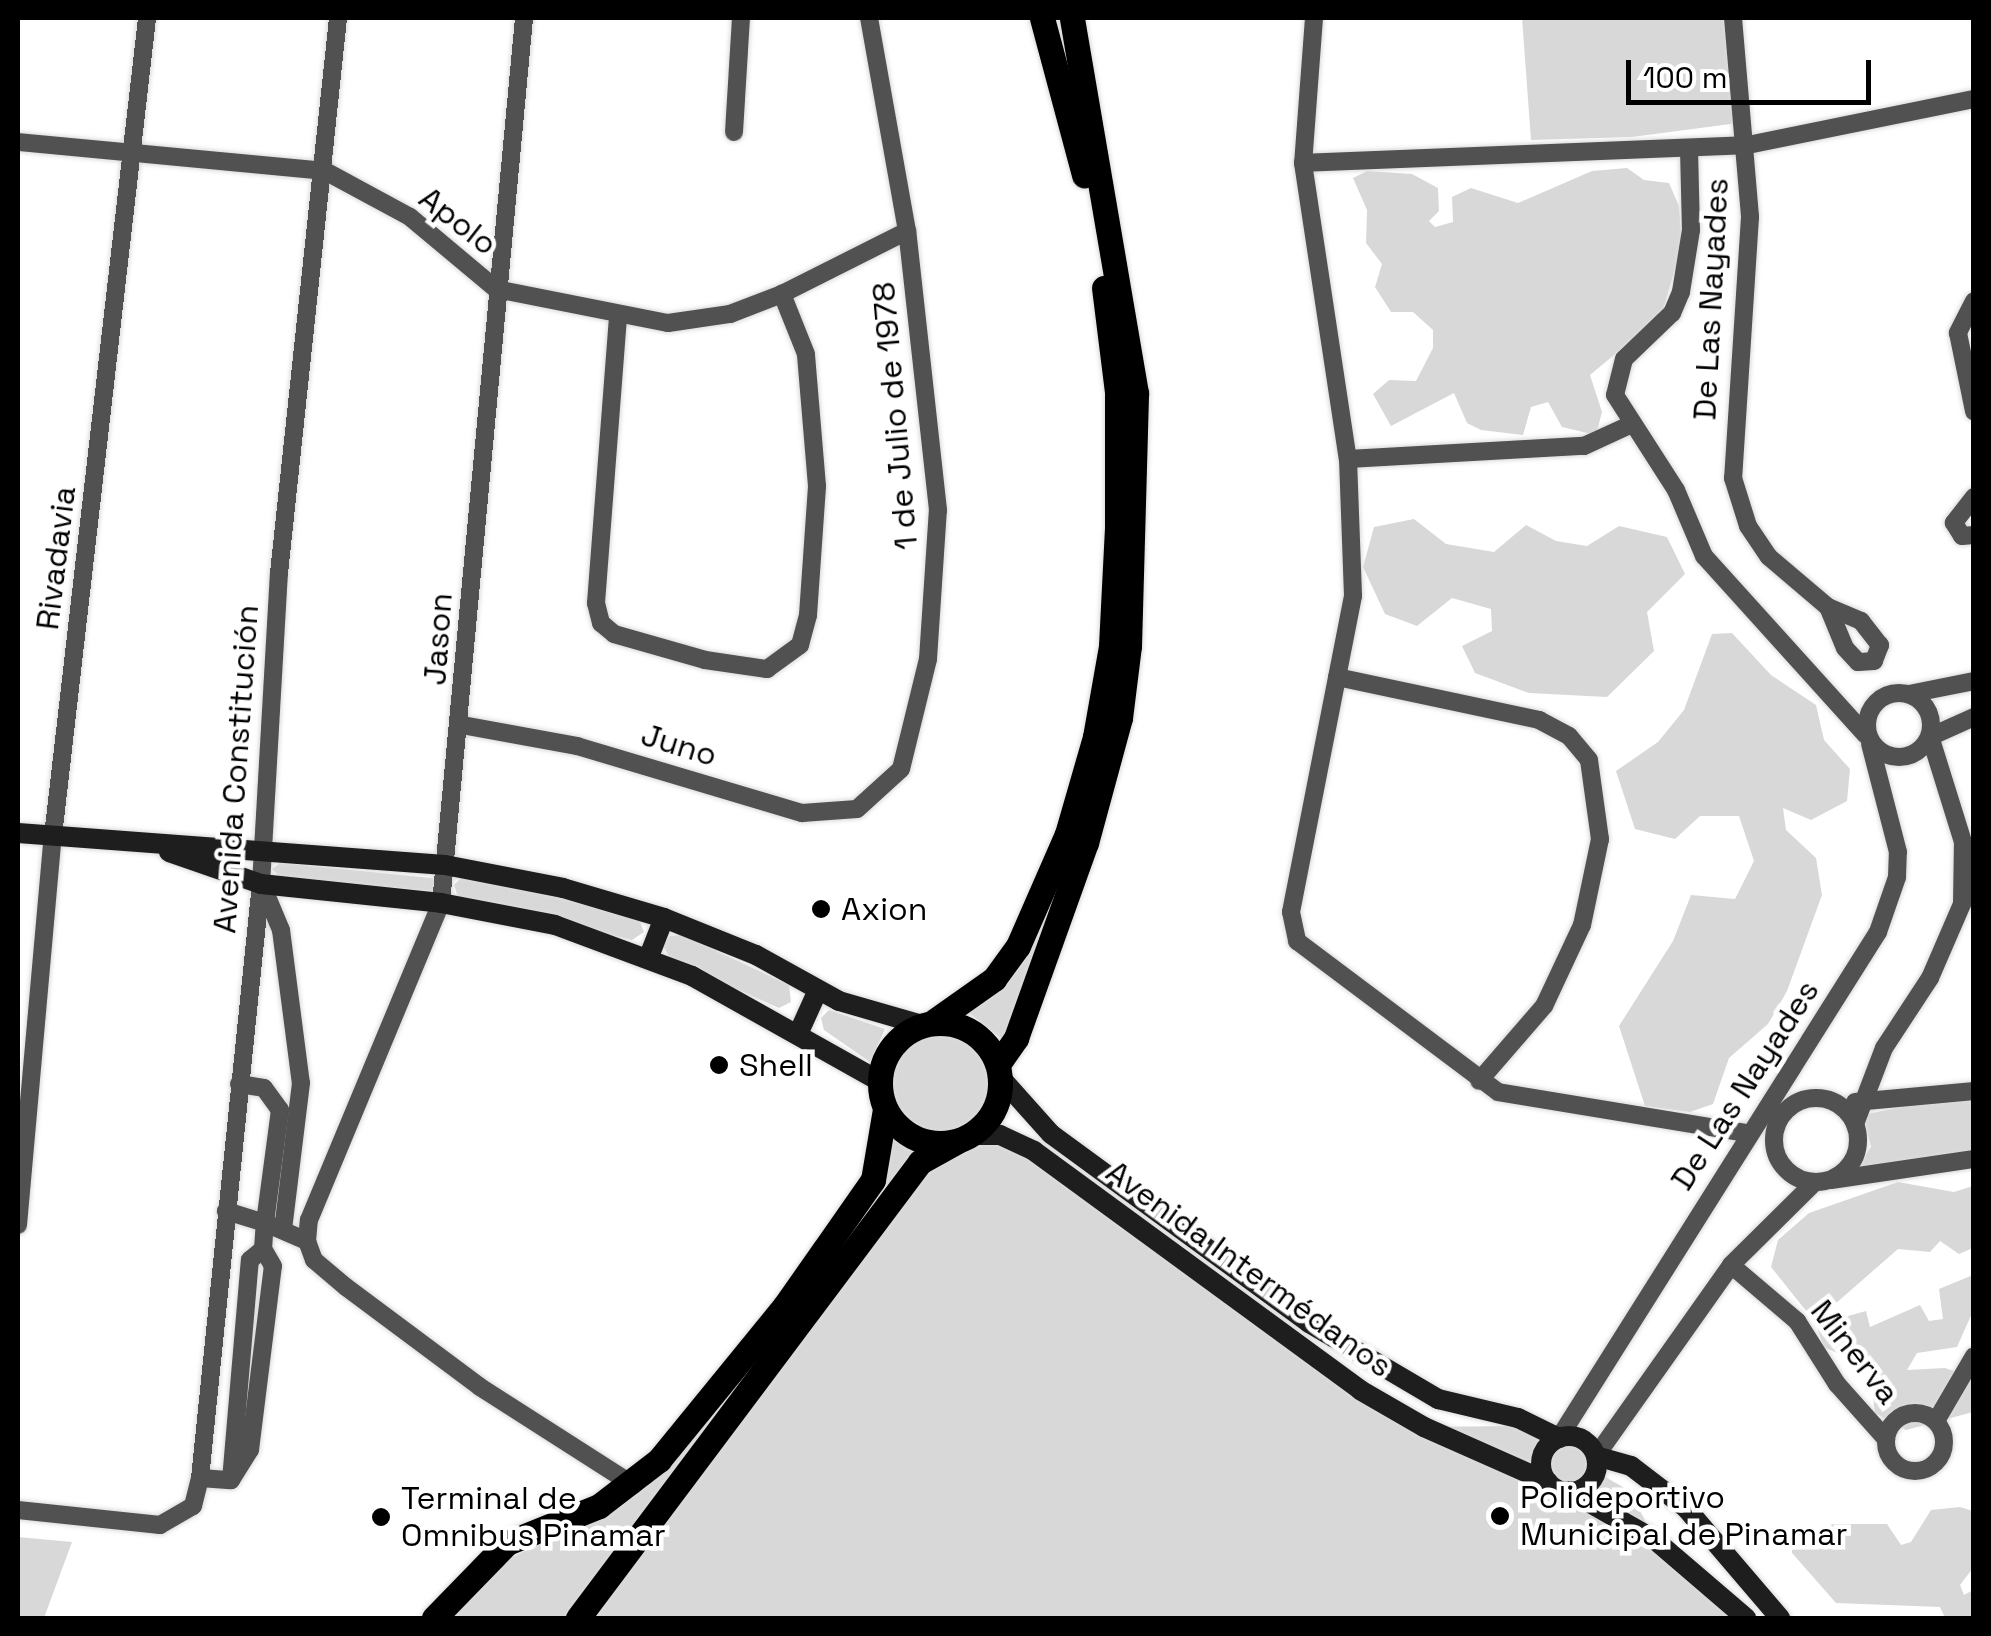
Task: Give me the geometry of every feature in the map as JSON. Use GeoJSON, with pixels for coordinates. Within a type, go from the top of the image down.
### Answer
{"type":"FeatureCollection","features":[{"type":"Feature","properties":{"kind":"main road"},"geometry":{"type":"LineString","coordinates":[[434,1618],[507,1543],[634,1485],[784,1307],[873,1180],[886,1109],[880,1081],[892,1046],[994,979],[1046,890],[1095,737],[1111,646],[1117,392],[1080,152],[1042,18]]}},
{"type":"Feature","properties":{"kind":"main road"},"geometry":{"type":"LineString","coordinates":[[578,1618],[920,1162],[965,1138],[994,1111],[999,1071],[1016,1038],[1086,844],[1120,718],[1129,646],[1136,393],[1072,18]]}},
{"type":"Feature","properties":{"kind":"main road"},"geometry":{"type":"LineString","coordinates":[[18,834],[444,865],[563,888],[664,918],[756,955],[818,990],[928,1023],[973,1032],[999,1071],[1051,1134],[1309,1322],[1438,1399],[1518,1418],[1560,1438],[1580,1438],[1596,1456],[1631,1466],[1686,1508],[1780,1618]]}},
{"type":"Feature","properties":{"kind":"main road"},"geometry":{"type":"LineString","coordinates":[[148,845],[261,884],[441,903],[555,925],[648,959],[799,1032],[880,1081]]}},
{"type":"Feature","properties":{"kind":"main road"},"geometry":{"type":"LineString","coordinates":[[648,959],[664,918]]}},
{"type":"Feature","properties":{"kind":"main road"},"geometry":{"type":"LineString","coordinates":[[799,1032],[818,990]]}},
{"type":"Feature","properties":{"kind":"main road"},"geometry":{"type":"LineString","coordinates":[[886,1109],[924,1142],[965,1138]]}},
{"type":"Feature","properties":{"kind":"main road","name":"Avenida Intermédanos"},"geometry":{"type":"LineString","coordinates":[[965,1138],[1000,1136],[1034,1151],[1360,1390],[1424,1427],[1548,1482]]}},
{"type":"Feature","properties":{"kind":"main road"},"geometry":{"type":"LineString","coordinates":[[1560,1438],[1542,1460],[1548,1482],[1655,1540],[1746,1618]]}},
{"type":"Feature","properties":{"kind":"main road"},"geometry":{"type":"LineString","coordinates":[[1569,1492],[1592,1480],[1596,1456]]}},
{"type":"Feature","properties":{"kind":"street","name":"Rivadavia"},"geometry":{"type":"LineString","coordinates":[[18,1225],[53,836],[147,18]]}},
{"type":"Feature","properties":{"kind":"street","name":"Avenida Constitución"},"geometry":{"type":"LineString","coordinates":[[18,1510],[160,1525],[193,1506],[200,1478],[261,884],[279,572],[325,171],[338,18]]}},
{"type":"Feature","properties":{"kind":"street","name":"Jason"},"geometry":{"type":"LineString","coordinates":[[307,1240],[309,1220],[441,903],[462,725],[496,289],[524,18]]}},
{"type":"Feature","properties":{"kind":"street"},"geometry":{"type":"LineString","coordinates":[[734,132],[741,18]]}},
{"type":"Feature","properties":{"kind":"street","name":"1 de Julio de 1978"},"geometry":{"type":"LineString","coordinates":[[869,18],[907,231],[933,432],[938,569],[914,731],[901,769],[875,798]]}},
{"type":"Feature","properties":{"kind":"street"},"geometry":{"type":"LineString","coordinates":[[1314,18],[1303,163],[1348,460],[1352,596],[1292,912],[1297,940],[1478,1081],[1531,1102],[1746,1133],[1781,1164],[1823,1181],[1974,1159]]}},
{"type":"Feature","properties":{"kind":"street","name":"De Las Nayades"},"geometry":{"type":"LineString","coordinates":[[1733,18],[1748,145],[1750,255],[1731,454],[1735,488],[1768,556],[1828,608]]}},
{"type":"Feature","properties":{"kind":"street"},"geometry":{"type":"LineString","coordinates":[[1303,163],[1748,145],[1974,100]]}},
{"type":"Feature","properties":{"kind":"street","name":"Apolo"},"geometry":{"type":"LineString","coordinates":[[18,142],[325,171],[410,218],[496,289],[618,317],[694,322],[782,294],[907,231]]}},
{"type":"Feature","properties":{"kind":"street","name":"De Las Nayades"},"geometry":{"type":"LineString","coordinates":[[1560,1438],[1746,1133],[1860,962],[1889,905],[1898,852],[1868,740],[1704,556],[1676,490],[1622,413],[1615,382],[1624,359],[1672,314],[1681,292],[1691,230],[1689,149]]}},
{"type":"Feature","properties":{"kind":"street"},"geometry":{"type":"LineString","coordinates":[[618,317],[596,604],[601,623],[614,634],[704,660],[767,670],[800,645],[808,616],[817,486],[806,354],[782,294]]}},
{"type":"Feature","properties":{"kind":"street"},"geometry":{"type":"LineString","coordinates":[[1968,307],[1958,354],[1974,411]]}},
{"type":"Feature","properties":{"kind":"street"},"geometry":{"type":"LineString","coordinates":[[1348,460],[1584,446],[1632,424]]}},
{"type":"Feature","properties":{"kind":"street"},"geometry":{"type":"LineString","coordinates":[[1974,497],[1954,523],[1962,536],[1974,535]]}},
{"type":"Feature","properties":{"kind":"street"},"geometry":{"type":"LineString","coordinates":[[1337,677],[1538,720],[1569,736],[1589,760],[1600,839],[1582,925],[1544,1006],[1478,1081]]}},
{"type":"Feature","properties":{"kind":"street"},"geometry":{"type":"LineString","coordinates":[[1974,681],[1910,694],[1872,707],[1868,740],[1894,757],[1974,717]]}},
{"type":"Feature","properties":{"kind":"street"},"geometry":{"type":"LineString","coordinates":[[1596,1456],[1730,1265],[1854,1157],[1855,1124],[1884,1048],[1950,940],[1962,904],[1963,842],[1927,707],[1910,694]]}},
{"type":"Feature","properties":{"kind":"street","name":"Juno"},"geometry":{"type":"LineString","coordinates":[[462,725],[577,746],[802,813],[837,816],[875,798]]}},
{"type":"Feature","properties":{"kind":"street"},"geometry":{"type":"LineString","coordinates":[[261,884],[282,930],[302,1083],[283,1230]]}},
{"type":"Feature","properties":{"kind":"street"},"geometry":{"type":"LineString","coordinates":[[200,1478],[232,1480],[250,1450],[274,1266],[263,1249],[280,1110],[264,1088],[239,1084]]}},
{"type":"Feature","properties":{"kind":"street"},"geometry":{"type":"LineString","coordinates":[[1746,1133],[1802,1100],[1862,1102],[1974,1091]]}},
{"type":"Feature","properties":{"kind":"street"},"geometry":{"type":"LineString","coordinates":[[1836,1102],[1855,1124]]}},
{"type":"Feature","properties":{"kind":"street"},"geometry":{"type":"LineString","coordinates":[[1781,1164],[1774,1132],[1784,1112]]}},
{"type":"Feature","properties":{"kind":"street"},"geometry":{"type":"LineString","coordinates":[[226,1211],[307,1240],[314,1260],[346,1287],[480,1387],[634,1485]]}},
{"type":"Feature","properties":{"kind":"street","name":"Minerva"},"geometry":{"type":"LineString","coordinates":[[1730,1265],[1797,1321],[1836,1384],[1886,1439]]}},
{"type":"Feature","properties":{"kind":"street"},"geometry":{"type":"LineString","coordinates":[[1936,1421],[1919,1413],[1901,1416],[1886,1439],[1897,1465],[1925,1469],[1943,1448],[1936,1421],[1974,1356]]}},
{"type":"Feature","properties":{"kind":"shaded area"},"geometry":{"type":"Polygon","coordinates":[[[1522,18],[1723,18],[1738,123],[1632,137],[1531,140],[1522,18]]]}},
{"type":"Feature","properties":{"kind":"shaded area"},"geometry":{"type":"Polygon","coordinates":[[[1627,168],[1644,180],[1669,183],[1679,206],[1682,246],[1661,316],[1590,375],[1602,412],[1596,435],[1562,427],[1548,402],[1531,407],[1523,435],[1481,430],[1467,423],[1454,393],[1391,426],[1373,394],[1389,380],[1416,381],[1433,348],[1433,330],[1413,312],[1391,312],[1375,287],[1382,264],[1366,243],[1367,210],[1353,178],[1367,171],[1412,174],[1438,188],[1439,211],[1429,221],[1435,227],[1453,222],[1452,197],[1471,188],[1518,203],[1592,171],[1627,168]]]}},
{"type":"Feature","properties":{"kind":"shaded area"},"geometry":{"type":"Polygon","coordinates":[[[1414,519],[1446,544],[1494,552],[1526,525],[1556,541],[1587,546],[1619,526],[1667,537],[1685,574],[1647,612],[1654,651],[1607,697],[1529,693],[1475,673],[1462,646],[1492,631],[1491,609],[1452,598],[1417,626],[1385,614],[1363,567],[1374,527],[1414,519]]]}},
{"type":"Feature","properties":{"kind":"shaded area"},"geometry":{"type":"Polygon","coordinates":[[[1732,633],[1771,675],[1816,705],[1824,740],[1850,769],[1847,801],[1811,820],[1783,808],[1786,830],[1816,858],[1822,895],[1787,991],[1768,1024],[1729,1058],[1713,1104],[1690,1112],[1645,1106],[1619,1026],[1673,941],[1691,895],[1735,899],[1754,861],[1739,816],[1700,816],[1675,839],[1635,829],[1616,771],[1658,742],[1684,710],[1712,634],[1732,633]]]}},
{"type":"Feature","properties":{"kind":"shaded area"},"geometry":{"type":"Polygon","coordinates":[[[280,863],[432,878],[436,884],[431,891],[279,876],[272,869],[280,863]]]}},
{"type":"Feature","properties":{"kind":"shaded area"},"geometry":{"type":"Polygon","coordinates":[[[462,877],[552,893],[639,919],[644,932],[632,940],[458,897],[454,885],[462,877]]]}},
{"type":"Feature","properties":{"kind":"shaded area"},"geometry":{"type":"Polygon","coordinates":[[[1043,929],[1003,1040],[968,1012],[1005,984],[1043,929]]]}},
{"type":"Feature","properties":{"kind":"shaded area"},"geometry":{"type":"Polygon","coordinates":[[[682,935],[789,985],[791,1002],[779,1008],[671,960],[663,946],[670,936],[682,935]]]}},
{"type":"Feature","properties":{"kind":"shaded area"},"geometry":{"type":"Polygon","coordinates":[[[829,1010],[885,1029],[870,1062],[824,1030],[821,1018],[829,1010]]]}},
{"type":"Feature","properties":{"kind":"shaded area"},"geometry":{"type":"Polygon","coordinates":[[[939,1034],[958,1038],[975,1048],[985,1065],[989,1084],[985,1103],[975,1120],[958,1130],[939,1134],[920,1130],[903,1120],[893,1103],[889,1084],[893,1065],[903,1048],[920,1038],[939,1034]]]}},
{"type":"Feature","properties":{"kind":"shaded area"},"geometry":{"type":"Polygon","coordinates":[[[1973,1092],[1973,1153],[1855,1171],[1871,1147],[1863,1115],[1973,1092]]]}},
{"type":"Feature","properties":{"kind":"shaded area"},"geometry":{"type":"Polygon","coordinates":[[[891,1129],[925,1149],[566,1618],[450,1618],[505,1560],[619,1508],[644,1488],[826,1263],[891,1129]]]}},
{"type":"Feature","properties":{"kind":"shaded area"},"geometry":{"type":"Polygon","coordinates":[[[1000,1135],[1424,1427],[1511,1426],[1584,1440],[1607,1478],[1630,1491],[1655,1540],[1746,1618],[577,1618],[920,1162],[1000,1135]]]}},
{"type":"Feature","properties":{"kind":"shaded area"},"geometry":{"type":"Polygon","coordinates":[[[1898,1182],[1954,1192],[1973,1186],[1973,1248],[1959,1254],[1940,1241],[1930,1252],[1898,1249],[1827,1311],[1830,1321],[1866,1311],[1870,1327],[1920,1305],[1929,1321],[1943,1319],[1939,1289],[1973,1275],[1973,1311],[1957,1347],[1917,1353],[1907,1370],[1945,1368],[1973,1378],[1973,1412],[1906,1430],[1875,1413],[1869,1368],[1824,1347],[1815,1322],[1771,1267],[1778,1240],[1809,1213],[1898,1182]]]}},
{"type":"Feature","properties":{"kind":"shaded area"},"geometry":{"type":"Polygon","coordinates":[[[1960,1507],[1973,1511],[1973,1568],[1960,1585],[1964,1595],[1973,1590],[1973,1618],[1945,1618],[1940,1607],[1836,1603],[1792,1553],[1792,1543],[1833,1524],[1887,1524],[1901,1545],[1911,1542],[1931,1510],[1960,1507]]]}},
{"type":"Feature","properties":{"kind":"shaded area"},"geometry":{"type":"Polygon","coordinates":[[[18,1537],[72,1542],[44,1618],[18,1618],[18,1537]]]}},
{"type":"Feature","properties":{"kind":"place","name":"Axion"},"geometry":{"type":"Point","coordinates":[821,909]}},
{"type":"Feature","properties":{"kind":"place","name":"Shell"},"geometry":{"type":"Point","coordinates":[719,1065]}},
{"type":"Feature","properties":{"kind":"place","name":"Polideportivo Municipal de Pinamar"},"geometry":{"type":"Point","coordinates":[1500,1516]}},
{"type":"Feature","properties":{"kind":"place","name":"Terminal de Omnibus Pinamar"},"geometry":{"type":"Point","coordinates":[381,1517]}}]}
